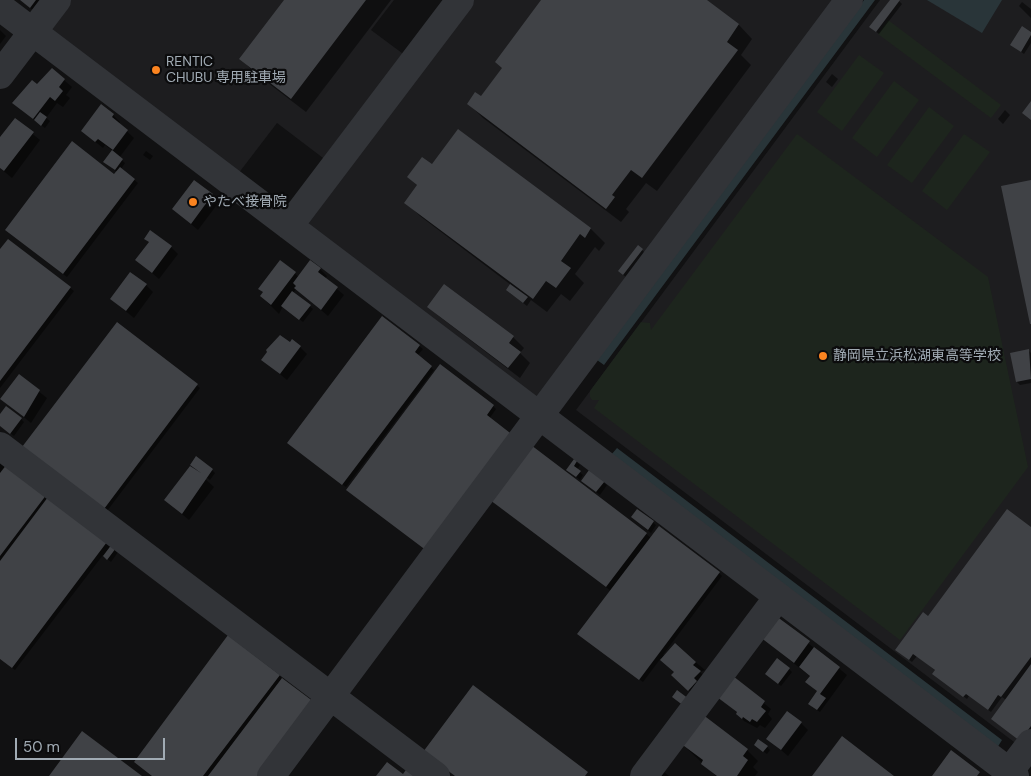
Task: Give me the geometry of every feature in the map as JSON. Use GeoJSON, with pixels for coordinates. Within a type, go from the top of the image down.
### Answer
{"type":"FeatureCollection","features":[{"type":"Feature","properties":{"kind":"street"},"geometry":{"type":"LineString","coordinates":[[0,75],[57,0]]}},
{"type":"Feature","properties":{"kind":"street"},"geometry":{"type":"LineString","coordinates":[[289,226],[460,0]]}},
{"type":"Feature","properties":{"kind":"street"},"geometry":{"type":"LineString","coordinates":[[271,776],[849,0]]}},
{"type":"Feature","properties":{"kind":"street"},"geometry":{"type":"LineString","coordinates":[[0,8],[778,597],[1017,764]]}},
{"type":"Feature","properties":{"kind":"street"},"geometry":{"type":"LineString","coordinates":[[0,446],[436,776]]}},
{"type":"Feature","properties":{"kind":"street"},"geometry":{"type":"LineString","coordinates":[[644,776],[778,597]]}},
{"type":"Feature","properties":{"kind":"shaded area"},"geometry":{"type":"Polygon","coordinates":[[[70,0],[394,0],[371,30],[406,56],[327,161],[277,123],[238,174],[52,34],[51,25],[70,0]]]}},
{"type":"Feature","properties":{"kind":"shaded area"},"geometry":{"type":"Polygon","coordinates":[[[472,0],[840,0],[538,401],[306,226],[305,219],[472,0]]]}},
{"type":"Feature","properties":{"kind":"shaded area"},"geometry":{"type":"Polygon","coordinates":[[[864,0],[875,0],[604,365],[597,360],[864,0]]]}},
{"type":"Feature","properties":{"kind":"shaded area","name":"静岡県立浜松湖東高等学校"},"geometry":{"type":"Polygon","coordinates":[[[880,0],[1031,0],[1031,728],[1018,745],[576,410],[880,0]]]}},
{"type":"Feature","properties":{"kind":"shaded area"},"geometry":{"type":"Polygon","coordinates":[[[927,0],[1002,0],[982,33],[927,0]]]}},
{"type":"Feature","properties":{"kind":"shaded area"},"geometry":{"type":"Polygon","coordinates":[[[888,20],[1001,105],[991,118],[878,34],[888,20]]]}},
{"type":"Feature","properties":{"kind":"shaded area"},"geometry":{"type":"Polygon","coordinates":[[[859,55],[884,73],[842,131],[817,112],[859,55]]]}},
{"type":"Feature","properties":{"kind":"shaded area"},"geometry":{"type":"Polygon","coordinates":[[[894,81],[919,100],[877,157],[852,138],[894,81]]]}},
{"type":"Feature","properties":{"kind":"shaded area"},"geometry":{"type":"Polygon","coordinates":[[[929,107],[954,126],[912,183],[887,165],[929,107]]]}},
{"type":"Feature","properties":{"kind":"shaded area","name":"静岡県立浜松湖東高等学校"},"geometry":{"type":"Polygon","coordinates":[[[797,134],[988,277],[1028,467],[900,640],[594,408],[599,400],[592,400],[590,397],[590,391],[641,322],[650,323],[651,330],[797,134]]]}},
{"type":"Feature","properties":{"kind":"shaded area"},"geometry":{"type":"Polygon","coordinates":[[[964,134],[990,152],[947,210],[922,191],[964,134]]]}},
{"type":"Feature","properties":{"kind":"shaded area"},"geometry":{"type":"Polygon","coordinates":[[[617,448],[1002,740],[997,748],[611,455],[617,448]]]}},
{"type":"Feature","properties":{"kind":"building"},"geometry":{"type":"Polygon","coordinates":[[[20,0],[36,0],[30,8],[20,0]]]}},
{"type":"Feature","properties":{"kind":"building"},"geometry":{"type":"Polygon","coordinates":[[[284,0],[366,0],[291,99],[239,59],[284,0]]]}},
{"type":"Feature","properties":{"kind":"building"},"geometry":{"type":"Polygon","coordinates":[[[541,0],[707,0],[739,24],[727,42],[738,50],[642,178],[631,170],[612,195],[615,197],[606,209],[467,104],[475,92],[481,96],[502,68],[495,62],[541,0]]]}},
{"type":"Feature","properties":{"kind":"building"},"geometry":{"type":"Polygon","coordinates":[[[890,0],[900,0],[876,32],[869,27],[890,0]]]}},
{"type":"Feature","properties":{"kind":"building"},"geometry":{"type":"Polygon","coordinates":[[[1022,26],[1031,32],[1031,35],[1021,52],[1010,45],[1022,26]]]}},
{"type":"Feature","properties":{"kind":"building"},"geometry":{"type":"Polygon","coordinates":[[[52,68],[65,79],[59,87],[63,91],[55,101],[50,97],[33,119],[12,103],[32,80],[37,84],[52,68]]]}},
{"type":"Feature","properties":{"kind":"building"},"geometry":{"type":"Polygon","coordinates":[[[1031,101],[1031,120],[1022,113],[1031,101]]]}},
{"type":"Feature","properties":{"kind":"building"},"geometry":{"type":"Polygon","coordinates":[[[101,104],[114,114],[112,117],[128,130],[113,150],[98,139],[95,142],[81,131],[101,104]]]}},
{"type":"Feature","properties":{"kind":"building"},"geometry":{"type":"Polygon","coordinates":[[[40,112],[47,117],[41,126],[34,120],[40,112]]]}},
{"type":"Feature","properties":{"kind":"building"},"geometry":{"type":"Polygon","coordinates":[[[15,118],[34,132],[4,171],[0,168],[0,137],[15,118]]]}},
{"type":"Feature","properties":{"kind":"building"},"geometry":{"type":"Polygon","coordinates":[[[458,129],[591,228],[585,238],[580,234],[561,261],[571,268],[556,288],[546,281],[533,299],[404,203],[417,185],[407,177],[422,157],[432,164],[458,129]]]}},
{"type":"Feature","properties":{"kind":"building"},"geometry":{"type":"Polygon","coordinates":[[[72,141],[114,174],[120,167],[135,179],[63,274],[5,230],[72,141]]]}},
{"type":"Feature","properties":{"kind":"building"},"geometry":{"type":"Polygon","coordinates":[[[112,150],[123,159],[115,170],[103,162],[112,150]]]}},
{"type":"Feature","properties":{"kind":"building"},"geometry":{"type":"Polygon","coordinates":[[[194,180],[213,194],[191,224],[172,209],[194,180]]]}},
{"type":"Feature","properties":{"kind":"building"},"geometry":{"type":"Polygon","coordinates":[[[1031,180],[1031,324],[1030,324],[1001,186],[1031,180]]]}},
{"type":"Feature","properties":{"kind":"building"},"geometry":{"type":"Polygon","coordinates":[[[150,230],[172,246],[152,273],[135,260],[149,242],[144,239],[150,230]]]}},
{"type":"Feature","properties":{"kind":"building"},"geometry":{"type":"Polygon","coordinates":[[[8,239],[71,287],[0,381],[0,249],[8,239]]]}},
{"type":"Feature","properties":{"kind":"building"},"geometry":{"type":"Polygon","coordinates":[[[638,245],[643,249],[623,275],[618,271],[638,245]]]}},
{"type":"Feature","properties":{"kind":"building"},"geometry":{"type":"Polygon","coordinates":[[[280,260],[296,272],[271,305],[260,296],[263,292],[258,289],[280,260]]]}},
{"type":"Feature","properties":{"kind":"building"},"geometry":{"type":"Polygon","coordinates":[[[310,260],[321,268],[318,272],[338,287],[321,310],[294,288],[296,286],[293,283],[310,260]]]}},
{"type":"Feature","properties":{"kind":"building"},"geometry":{"type":"Polygon","coordinates":[[[130,272],[147,284],[126,311],[110,299],[130,272]]]}},
{"type":"Feature","properties":{"kind":"building"},"geometry":{"type":"Polygon","coordinates":[[[444,284],[514,336],[509,343],[521,352],[508,368],[427,307],[444,284]]]}},
{"type":"Feature","properties":{"kind":"building"},"geometry":{"type":"Polygon","coordinates":[[[510,284],[528,297],[523,303],[506,290],[510,284]]]}},
{"type":"Feature","properties":{"kind":"building"},"geometry":{"type":"Polygon","coordinates":[[[292,291],[311,305],[299,320],[281,306],[292,291]]]}},
{"type":"Feature","properties":{"kind":"building"},"geometry":{"type":"Polygon","coordinates":[[[382,316],[420,345],[415,352],[432,366],[342,485],[287,443],[382,316]]]}},
{"type":"Feature","properties":{"kind":"building"},"geometry":{"type":"Polygon","coordinates":[[[117,322],[198,384],[104,509],[22,447],[117,322]]]}},
{"type":"Feature","properties":{"kind":"building"},"geometry":{"type":"Polygon","coordinates":[[[280,335],[290,342],[292,339],[301,346],[280,374],[261,360],[267,352],[266,350],[280,335]]]}},
{"type":"Feature","properties":{"kind":"building"},"geometry":{"type":"Polygon","coordinates":[[[1029,349],[1031,379],[1016,382],[1010,353],[1029,349]]]}},
{"type":"Feature","properties":{"kind":"building"},"geometry":{"type":"Polygon","coordinates":[[[440,364],[494,405],[487,415],[514,436],[427,551],[346,490],[440,364]]]}},
{"type":"Feature","properties":{"kind":"building"},"geometry":{"type":"Polygon","coordinates":[[[19,374],[40,390],[24,417],[0,399],[19,374]]]}},
{"type":"Feature","properties":{"kind":"building"},"geometry":{"type":"Polygon","coordinates":[[[6,406],[22,418],[10,434],[0,426],[0,414],[6,406]]]}},
{"type":"Feature","properties":{"kind":"building"},"geometry":{"type":"Polygon","coordinates":[[[531,445],[647,533],[606,587],[490,500],[531,445]]]}},
{"type":"Feature","properties":{"kind":"building"},"geometry":{"type":"Polygon","coordinates":[[[196,456],[213,469],[182,514],[164,500],[190,466],[201,473],[190,465],[196,456]]]}},
{"type":"Feature","properties":{"kind":"building"},"geometry":{"type":"Polygon","coordinates":[[[574,459],[577,461],[574,466],[581,471],[576,477],[566,470],[574,459]]]}},
{"type":"Feature","properties":{"kind":"building"},"geometry":{"type":"Polygon","coordinates":[[[7,464],[47,494],[0,556],[0,473],[7,464]]]}},
{"type":"Feature","properties":{"kind":"building"},"geometry":{"type":"Polygon","coordinates":[[[589,470],[605,481],[596,492],[581,481],[589,470]]]}},
{"type":"Feature","properties":{"kind":"building"},"geometry":{"type":"Polygon","coordinates":[[[48,497],[107,542],[12,668],[0,659],[0,561],[48,497]]]}},
{"type":"Feature","properties":{"kind":"building"},"geometry":{"type":"Polygon","coordinates":[[[637,509],[654,521],[648,530],[631,517],[637,509]]]}},
{"type":"Feature","properties":{"kind":"building"},"geometry":{"type":"Polygon","coordinates":[[[1007,509],[1031,527],[1031,657],[1001,697],[998,695],[988,710],[966,694],[963,697],[932,674],[935,670],[913,654],[909,660],[895,650],[923,612],[928,616],[1007,509]]]}},
{"type":"Feature","properties":{"kind":"building"},"geometry":{"type":"Polygon","coordinates":[[[659,526],[720,572],[639,680],[577,634],[659,526]]]}},
{"type":"Feature","properties":{"kind":"building"},"geometry":{"type":"Polygon","coordinates":[[[112,544],[116,548],[107,560],[103,556],[112,544]]]}},
{"type":"Feature","properties":{"kind":"building"},"geometry":{"type":"Polygon","coordinates":[[[776,616],[810,641],[794,663],[760,637],[776,616]]]}},
{"type":"Feature","properties":{"kind":"building"},"geometry":{"type":"Polygon","coordinates":[[[228,635],[280,675],[203,776],[152,776],[134,762],[228,635]]]}},
{"type":"Feature","properties":{"kind":"building"},"geometry":{"type":"Polygon","coordinates":[[[675,643],[696,662],[693,665],[701,671],[694,678],[697,681],[688,691],[671,675],[674,672],[660,660],[675,643]]]}},
{"type":"Feature","properties":{"kind":"building"},"geometry":{"type":"Polygon","coordinates":[[[814,647],[840,667],[820,694],[826,698],[817,710],[808,704],[817,691],[805,682],[810,676],[799,667],[814,647]]]}},
{"type":"Feature","properties":{"kind":"building"},"geometry":{"type":"Polygon","coordinates":[[[777,658],[790,668],[778,684],[765,674],[777,658]]]}},
{"type":"Feature","properties":{"kind":"building"},"geometry":{"type":"Polygon","coordinates":[[[1031,664],[1031,726],[1020,741],[991,719],[1031,664]]]}},
{"type":"Feature","properties":{"kind":"building"},"geometry":{"type":"Polygon","coordinates":[[[733,676],[765,701],[761,707],[766,711],[757,722],[752,719],[750,722],[743,717],[742,719],[736,714],[737,712],[717,697],[733,676]]]}},
{"type":"Feature","properties":{"kind":"building"},"geometry":{"type":"Polygon","coordinates":[[[282,678],[314,702],[258,776],[208,776],[282,678]]]}},
{"type":"Feature","properties":{"kind":"building"},"geometry":{"type":"Polygon","coordinates":[[[473,685],[588,772],[585,776],[455,776],[423,752],[473,685]]]}},
{"type":"Feature","properties":{"kind":"building"},"geometry":{"type":"Polygon","coordinates":[[[677,690],[689,699],[684,706],[672,697],[677,690]]]}},
{"type":"Feature","properties":{"kind":"building"},"geometry":{"type":"Polygon","coordinates":[[[787,711],[802,722],[781,750],[766,739],[787,711]]]}},
{"type":"Feature","properties":{"kind":"building"},"geometry":{"type":"Polygon","coordinates":[[[702,714],[748,749],[743,756],[748,760],[737,776],[717,776],[701,764],[703,760],[680,743],[702,714]]]}},
{"type":"Feature","properties":{"kind":"building"},"geometry":{"type":"Polygon","coordinates":[[[82,731],[142,776],[49,776],[82,731]]]}},
{"type":"Feature","properties":{"kind":"building"},"geometry":{"type":"Polygon","coordinates":[[[842,736],[894,776],[812,776],[842,736]]]}},
{"type":"Feature","properties":{"kind":"building"},"geometry":{"type":"Polygon","coordinates":[[[758,739],[768,746],[763,752],[754,745],[758,739]]]}},
{"type":"Feature","properties":{"kind":"building"},"geometry":{"type":"Polygon","coordinates":[[[951,750],[980,772],[977,776],[932,776],[951,750]]]}},
{"type":"Feature","properties":{"kind":"building"},"geometry":{"type":"Polygon","coordinates":[[[387,762],[403,774],[408,767],[420,776],[376,776],[387,762]]]}},
{"type":"Feature","properties":{"kind":"place","name":"RENTIC CHUBU 専用駐車場"},"geometry":{"type":"Point","coordinates":[156,70]}},
{"type":"Feature","properties":{"kind":"place","name":"やたべ接骨院"},"geometry":{"type":"Point","coordinates":[193,202]}},
{"type":"Feature","properties":{"kind":"place","name":"静岡県立浜松湖東高等学校"},"geometry":{"type":"Point","coordinates":[823,356]}}]}
